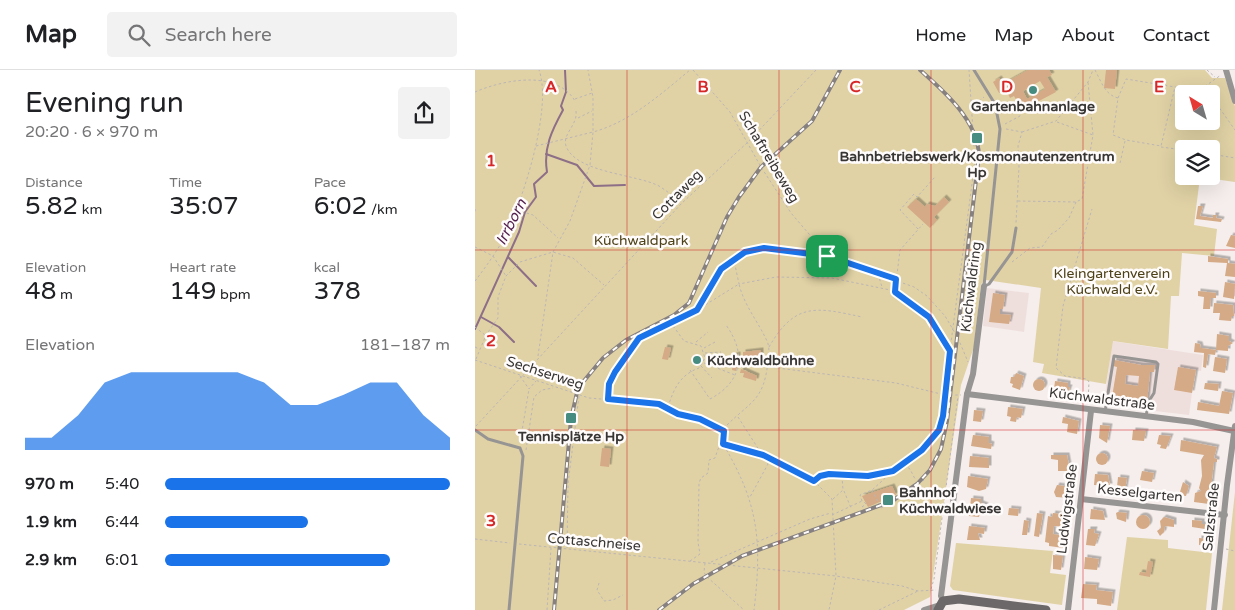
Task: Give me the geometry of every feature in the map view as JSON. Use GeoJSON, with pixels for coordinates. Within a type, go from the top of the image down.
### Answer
{"type":"FeatureCollection","features":[{"type":"Feature","properties":{"kind":"main road"},"geometry":{"type":"LineString","coordinates":[[940,605],[959,599],[1046,610]]}},
{"type":"Feature","properties":{"kind":"street"},"geometry":{"type":"LineString","coordinates":[[1226,71],[1235,101]]}},
{"type":"Feature","properties":{"kind":"street","name":"Küchwaldring"},"geometry":{"type":"LineString","coordinates":[[940,605],[967,394],[973,374],[984,286]]}},
{"type":"Feature","properties":{"kind":"street","name":"Küchwaldstraße"},"geometry":{"type":"LineString","coordinates":[[967,394],[1089,411],[1146,416],[1235,428]]}},
{"type":"Feature","properties":{"kind":"street","name":"Ludwigstraße"},"geometry":{"type":"LineString","coordinates":[[1068,610],[1089,411]]}},
{"type":"Feature","properties":{"kind":"street","name":"Salzstraße"},"geometry":{"type":"LineString","coordinates":[[1214,610],[1235,428]]}},
{"type":"Feature","properties":{"kind":"street","name":"Kesselgarten"},"geometry":{"type":"LineString","coordinates":[[1081,499],[1225,515]]}},
{"type":"Feature","properties":{"kind":"street"},"geometry":{"type":"LineString","coordinates":[[925,610],[940,605]]}},
{"type":"Feature","properties":{"kind":"lane","name":"Küchwaldring"},"geometry":{"type":"LineString","coordinates":[[974,70],[997,108],[1000,127],[984,286]]}},
{"type":"Feature","properties":{"kind":"lane"},"geometry":{"type":"LineString","coordinates":[[984,286],[989,284],[1012,252],[1016,228]]}},
{"type":"Feature","properties":{"kind":"lane"},"geometry":{"type":"LineString","coordinates":[[1105,413],[1114,356],[1156,362],[1158,364],[1154,392],[1149,401],[1146,416]]}},
{"type":"Feature","properties":{"kind":"lane"},"geometry":{"type":"LineString","coordinates":[[475,430],[488,439],[520,448],[523,456],[509,610]]}},
{"type":"Feature","properties":{"kind":"path"},"geometry":{"type":"LineString","coordinates":[[475,281],[493,256],[516,210],[536,146],[543,89],[539,70]]}},
{"type":"Feature","properties":{"kind":"path"},"geometry":{"type":"LineString","coordinates":[[538,356],[553,252],[570,221],[590,165],[593,132],[593,92],[588,70]]}},
{"type":"Feature","properties":{"kind":"path"},"geometry":{"type":"LineString","coordinates":[[536,146],[604,129],[649,104],[690,70]]}},
{"type":"Feature","properties":{"kind":"path","name":"Schaftreibeweg"},"geometry":{"type":"LineString","coordinates":[[693,70],[730,112],[755,157],[791,213],[827,256]]}},
{"type":"Feature","properties":{"kind":"path","name":"Cottaweg"},"geometry":{"type":"LineString","coordinates":[[475,426],[682,203],[748,142],[816,70]]}},
{"type":"Feature","properties":{"kind":"path"},"geometry":{"type":"LineString","coordinates":[[861,504],[862,507],[866,504],[860,495],[872,490],[893,471],[922,450],[939,430],[975,160],[969,70]]}},
{"type":"Feature","properties":{"kind":"path"},"geometry":{"type":"LineString","coordinates":[[1000,127],[1022,132],[1056,121],[1089,82],[1094,70]]}},
{"type":"Feature","properties":{"kind":"path"},"geometry":{"type":"LineString","coordinates":[[1094,70],[1105,90],[1111,97],[1118,98]]}},
{"type":"Feature","properties":{"kind":"path"},"geometry":{"type":"LineString","coordinates":[[1207,70],[1215,77]]}},
{"type":"Feature","properties":{"kind":"path"},"geometry":{"type":"LineString","coordinates":[[1207,85],[1215,77],[1226,71]]}},
{"type":"Feature","properties":{"kind":"path"},"geometry":{"type":"LineString","coordinates":[[475,92],[518,77],[542,78],[562,85],[570,90],[575,100],[593,92]]}},
{"type":"Feature","properties":{"kind":"path"},"geometry":{"type":"LineString","coordinates":[[1161,146],[1175,86],[1127,79],[1118,98],[1113,134],[1126,140],[1175,148]]}},
{"type":"Feature","properties":{"kind":"path"},"geometry":{"type":"LineString","coordinates":[[1018,201],[1076,202],[1082,199],[1093,134],[1089,82]]}},
{"type":"Feature","properties":{"kind":"path"},"geometry":{"type":"LineString","coordinates":[[972,108],[989,94]]}},
{"type":"Feature","properties":{"kind":"path"},"geometry":{"type":"LineString","coordinates":[[1000,127],[1020,116],[1021,112],[1015,102]]}},
{"type":"Feature","properties":{"kind":"path"},"geometry":{"type":"LineString","coordinates":[[1220,109],[1235,130]]}},
{"type":"Feature","properties":{"kind":"path"},"geometry":{"type":"LineString","coordinates":[[576,110],[577,119]]}},
{"type":"Feature","properties":{"kind":"path"},"geometry":{"type":"LineString","coordinates":[[593,111],[577,119],[565,140],[566,146],[575,159],[658,186],[682,203]]}},
{"type":"Feature","properties":{"kind":"path"},"geometry":{"type":"LineString","coordinates":[[1056,121],[1093,134]]}},
{"type":"Feature","properties":{"kind":"path"},"geometry":{"type":"LineString","coordinates":[[1016,228],[1018,146],[1022,132]]}},
{"type":"Feature","properties":{"kind":"path"},"geometry":{"type":"LineString","coordinates":[[1120,162],[1126,140]]}},
{"type":"Feature","properties":{"kind":"path"},"geometry":{"type":"LineString","coordinates":[[1220,156],[1235,158]]}},
{"type":"Feature","properties":{"kind":"path"},"geometry":{"type":"LineString","coordinates":[[918,229],[900,210],[914,194],[917,197],[935,177]]}},
{"type":"Feature","properties":{"kind":"path"},"geometry":{"type":"LineString","coordinates":[[1011,263],[1031,248],[1042,247],[1051,234],[1058,230],[1069,218],[1076,202]]}},
{"type":"Feature","properties":{"kind":"path"},"geometry":{"type":"LineString","coordinates":[[1089,411],[1089,382],[1087,379],[1065,376],[1056,368],[1063,306],[1092,209]]}},
{"type":"Feature","properties":{"kind":"path"},"geometry":{"type":"LineString","coordinates":[[516,210],[525,212],[522,210],[533,215],[559,239]]}},
{"type":"Feature","properties":{"kind":"path"},"geometry":{"type":"LineString","coordinates":[[895,292],[902,246],[923,224]]}},
{"type":"Feature","properties":{"kind":"path"},"geometry":{"type":"LineString","coordinates":[[475,248],[493,256],[506,276]]}},
{"type":"Feature","properties":{"kind":"path"},"geometry":{"type":"LineString","coordinates":[[697,310],[721,269],[752,249],[764,248],[827,256],[896,279],[927,296],[952,327],[973,374]]}},
{"type":"Feature","properties":{"kind":"path"},"geometry":{"type":"LineString","coordinates":[[476,360],[486,335],[498,318],[498,297],[506,276],[520,262],[553,252],[573,258],[605,286]]}},
{"type":"Feature","properties":{"kind":"path"},"geometry":{"type":"LineString","coordinates":[[737,257],[735,265],[739,284],[752,315],[769,347]]}},
{"type":"Feature","properties":{"kind":"path"},"geometry":{"type":"LineString","coordinates":[[877,273],[882,288]]}},
{"type":"Feature","properties":{"kind":"path"},"geometry":{"type":"LineString","coordinates":[[608,399],[609,384],[639,338],[697,310],[739,284],[776,277],[832,278],[895,292],[929,317],[950,351]]}},
{"type":"Feature","properties":{"kind":"path"},"geometry":{"type":"LineString","coordinates":[[754,610],[759,568],[758,543],[750,498],[736,466],[723,444],[724,431],[737,415],[752,404],[763,388],[769,347],[787,321],[802,312],[821,310],[861,317]]}},
{"type":"Feature","properties":{"kind":"path"},"geometry":{"type":"LineString","coordinates":[[667,408],[679,381],[690,370],[703,363],[705,353],[695,343],[684,341],[670,322]]}},
{"type":"Feature","properties":{"kind":"path"},"geometry":{"type":"LineString","coordinates":[[690,370],[710,399],[721,394],[731,384],[738,362],[737,346],[726,325]]}},
{"type":"Feature","properties":{"kind":"path"},"geometry":{"type":"LineString","coordinates":[[475,327],[486,335]]}},
{"type":"Feature","properties":{"kind":"path"},"geometry":{"type":"LineString","coordinates":[[695,343],[708,332]]}},
{"type":"Feature","properties":{"kind":"path"},"geometry":{"type":"LineString","coordinates":[[703,349],[717,340]]}},
{"type":"Feature","properties":{"kind":"path"},"geometry":{"type":"LineString","coordinates":[[475,347],[480,350]]}},
{"type":"Feature","properties":{"kind":"path"},"geometry":{"type":"LineString","coordinates":[[705,353],[721,352]]}},
{"type":"Feature","properties":{"kind":"path","name":"Sechserweg"},"geometry":{"type":"LineString","coordinates":[[476,360],[579,395],[649,402],[724,431]]}},
{"type":"Feature","properties":{"kind":"path"},"geometry":{"type":"LineString","coordinates":[[738,362],[896,384],[945,395],[958,396],[967,394]]}},
{"type":"Feature","properties":{"kind":"path"},"geometry":{"type":"LineString","coordinates":[[703,363],[735,375]]}},
{"type":"Feature","properties":{"kind":"path"},"geometry":{"type":"LineString","coordinates":[[700,366],[712,378]]}},
{"type":"Feature","properties":{"kind":"path"},"geometry":{"type":"LineString","coordinates":[[520,376],[529,389]]}},
{"type":"Feature","properties":{"kind":"path"},"geometry":{"type":"LineString","coordinates":[[520,448],[529,389],[537,381]]}},
{"type":"Feature","properties":{"kind":"path"},"geometry":{"type":"LineString","coordinates":[[567,549],[568,484],[579,395]]}},
{"type":"Feature","properties":{"kind":"path"},"geometry":{"type":"LineString","coordinates":[[931,590],[958,396]]}},
{"type":"Feature","properties":{"kind":"path"},"geometry":{"type":"LineString","coordinates":[[737,415],[768,464],[750,498]]}},
{"type":"Feature","properties":{"kind":"path"},"geometry":{"type":"LineString","coordinates":[[723,444],[763,455],[814,481],[832,499],[832,514],[836,534],[836,576],[829,610]]}},
{"type":"Feature","properties":{"kind":"path"},"geometry":{"type":"LineString","coordinates":[[690,561],[700,554],[697,542],[699,484],[701,478],[708,473],[709,460],[715,458],[718,449],[723,444]]}},
{"type":"Feature","properties":{"kind":"path"},"geometry":{"type":"LineString","coordinates":[[903,464],[910,469],[915,480]]}},
{"type":"Feature","properties":{"kind":"path"},"geometry":{"type":"LineString","coordinates":[[814,481],[820,476],[829,474],[868,476],[893,471]]}},
{"type":"Feature","properties":{"kind":"path"},"geometry":{"type":"LineString","coordinates":[[842,476],[843,490],[851,508]]}},
{"type":"Feature","properties":{"kind":"path"},"geometry":{"type":"LineString","coordinates":[[872,490],[881,508],[911,491],[923,480],[921,478]]}},
{"type":"Feature","properties":{"kind":"path"},"geometry":{"type":"LineString","coordinates":[[832,499],[843,490]]}},
{"type":"Feature","properties":{"kind":"path"},"geometry":{"type":"LineString","coordinates":[[710,563],[810,519],[851,508],[861,504],[863,501]]}},
{"type":"Feature","properties":{"kind":"path","name":"Cottaschneise"},"geometry":{"type":"LineString","coordinates":[[475,539],[836,576],[902,586],[918,591]]}},
{"type":"Feature","properties":{"kind":"path"},"geometry":{"type":"LineString","coordinates":[[547,610],[551,548]]}},
{"type":"Feature","properties":{"kind":"path"},"geometry":{"type":"LineString","coordinates":[[1220,550],[1235,551]]}},
{"type":"Feature","properties":{"kind":"path"},"geometry":{"type":"LineString","coordinates":[[705,562],[704,572],[706,576],[744,610]]}},
{"type":"Feature","properties":{"kind":"path"},"geometry":{"type":"LineString","coordinates":[[599,583],[597,590],[604,600],[613,600],[623,595]]}},
{"type":"Feature","properties":{"kind":"path"},"geometry":{"type":"LineString","coordinates":[[879,610],[918,591],[942,591]]}},
{"type":"Feature","properties":{"kind":"shaded area"},"geometry":{"type":"Polygon","coordinates":[[[987,288],[1029,293],[1024,332],[983,326],[987,288]]]}},
{"type":"Feature","properties":{"kind":"shaded area"},"geometry":{"type":"Polygon","coordinates":[[[1112,341],[1203,355],[1201,371],[1195,370],[1189,415],[1104,405],[1112,341]]]}},
{"type":"Feature","properties":{"kind":"green space","name":"Küchwaldpark"},"geometry":{"type":"Polygon","coordinates":[[[475,70],[1205,70],[1212,78],[1225,78],[1235,106],[1235,182],[1220,180],[1220,140],[1175,140],[1175,185],[1199,185],[1194,225],[1217,229],[1214,256],[1182,253],[1179,296],[1171,296],[1168,349],[1113,341],[1106,384],[1042,373],[1044,364],[1033,362],[1041,288],[986,280],[981,284],[974,347],[961,385],[930,597],[904,610],[475,610],[475,70]]]}},
{"type":"Feature","properties":{"kind":"green space"},"geometry":{"type":"Polygon","coordinates":[[[1235,492],[1235,610],[1222,610],[1235,492]]]}},
{"type":"Feature","properties":{"kind":"green space"},"geometry":{"type":"Polygon","coordinates":[[[1127,537],[1168,540],[1168,548],[1212,553],[1206,610],[1117,610],[1127,537]]]}},
{"type":"Feature","properties":{"kind":"green space"},"geometry":{"type":"Polygon","coordinates":[[[956,543],[1053,551],[1050,573],[1066,575],[1062,605],[953,590],[950,586],[956,543]]]}},
{"type":"Feature","properties":{"kind":"building"},"geometry":{"type":"Polygon","coordinates":[[[1028,70],[1049,70],[1052,75],[1047,77],[1056,92],[1022,110],[1014,96],[1010,98],[1006,90],[999,93],[993,82],[999,78],[1003,84],[1028,70]],[[1040,81],[1023,91],[1027,99],[1045,89],[1040,81]]]}},
{"type":"Feature","properties":{"kind":"building"},"geometry":{"type":"Polygon","coordinates":[[[1106,70],[1117,70],[1115,89],[1104,88],[1106,70]]]}},
{"type":"Feature","properties":{"kind":"building"},"geometry":{"type":"Polygon","coordinates":[[[944,197],[949,202],[934,217],[937,220],[930,228],[907,207],[916,199],[925,207],[927,204],[935,206],[944,197]]]}},
{"type":"Feature","properties":{"kind":"building"},"geometry":{"type":"Polygon","coordinates":[[[1198,206],[1203,206],[1200,216],[1213,218],[1213,215],[1217,215],[1216,218],[1222,219],[1221,222],[1196,219],[1198,206]]]}},
{"type":"Feature","properties":{"kind":"building"},"geometry":{"type":"Polygon","coordinates":[[[1231,235],[1235,236],[1235,248],[1226,246],[1231,235]]]}},
{"type":"Feature","properties":{"kind":"building"},"geometry":{"type":"Polygon","coordinates":[[[1208,256],[1228,259],[1228,263],[1235,264],[1235,277],[1225,276],[1227,263],[1208,262],[1208,256]]]}},
{"type":"Feature","properties":{"kind":"building"},"geometry":{"type":"Polygon","coordinates":[[[1225,282],[1235,284],[1234,299],[1223,297],[1225,282]]]}},
{"type":"Feature","properties":{"kind":"building"},"geometry":{"type":"Polygon","coordinates":[[[1198,291],[1216,293],[1216,298],[1211,298],[1210,309],[1203,309],[1204,297],[1198,296],[1198,291]]]}},
{"type":"Feature","properties":{"kind":"building"},"geometry":{"type":"Polygon","coordinates":[[[993,293],[1005,295],[1003,309],[1000,309],[1000,314],[1011,315],[1009,324],[989,322],[993,293]]]}},
{"type":"Feature","properties":{"kind":"building"},"geometry":{"type":"Polygon","coordinates":[[[1214,303],[1233,305],[1234,316],[1232,316],[1231,321],[1219,320],[1220,313],[1213,313],[1214,303]]]}},
{"type":"Feature","properties":{"kind":"building"},"geometry":{"type":"Polygon","coordinates":[[[1217,334],[1229,336],[1229,341],[1233,343],[1228,346],[1228,351],[1216,350],[1217,334]]]}},
{"type":"Feature","properties":{"kind":"building"},"geometry":{"type":"Polygon","coordinates":[[[1195,343],[1200,344],[1201,348],[1216,350],[1215,355],[1208,354],[1206,368],[1203,367],[1204,353],[1194,352],[1195,343]]]}},
{"type":"Feature","properties":{"kind":"building"},"geometry":{"type":"Polygon","coordinates":[[[665,347],[671,348],[668,360],[662,359],[665,347]]]}},
{"type":"Feature","properties":{"kind":"building"},"geometry":{"type":"Polygon","coordinates":[[[761,350],[761,356],[743,358],[743,352],[761,350]]]}},
{"type":"Feature","properties":{"kind":"building"},"geometry":{"type":"Polygon","coordinates":[[[738,354],[736,371],[732,370],[734,355],[738,354]]]}},
{"type":"Feature","properties":{"kind":"building"},"geometry":{"type":"Polygon","coordinates":[[[1215,357],[1227,359],[1225,373],[1213,371],[1215,357]]]}},
{"type":"Feature","properties":{"kind":"building"},"geometry":{"type":"Polygon","coordinates":[[[1114,360],[1141,365],[1155,365],[1154,372],[1150,372],[1147,402],[1112,397],[1117,367],[1113,366],[1114,360]],[[1126,375],[1125,384],[1138,386],[1139,376],[1126,375]]]}},
{"type":"Feature","properties":{"kind":"building"},"geometry":{"type":"Polygon","coordinates":[[[1178,367],[1196,370],[1192,393],[1174,390],[1178,367]]]}},
{"type":"Feature","properties":{"kind":"building"},"geometry":{"type":"Polygon","coordinates":[[[741,369],[757,376],[756,381],[743,377],[744,373],[740,373],[741,369]]]}},
{"type":"Feature","properties":{"kind":"building"},"geometry":{"type":"Polygon","coordinates":[[[1016,373],[1024,376],[1020,390],[1012,387],[1013,384],[1010,383],[1011,377],[1014,377],[1016,373]]]}},
{"type":"Feature","properties":{"kind":"building"},"geometry":{"type":"Polygon","coordinates":[[[1039,379],[1045,385],[1039,391],[1033,385],[1039,379]]]}},
{"type":"Feature","properties":{"kind":"building"},"geometry":{"type":"Polygon","coordinates":[[[1055,381],[1068,383],[1068,387],[1070,387],[1066,399],[1053,397],[1055,381]]]}},
{"type":"Feature","properties":{"kind":"building"},"geometry":{"type":"Polygon","coordinates":[[[1205,383],[1219,384],[1218,391],[1204,389],[1205,383]]]}},
{"type":"Feature","properties":{"kind":"building"},"geometry":{"type":"Polygon","coordinates":[[[1222,391],[1233,393],[1229,414],[1197,410],[1198,402],[1219,406],[1222,391]]]}},
{"type":"Feature","properties":{"kind":"building"},"geometry":{"type":"Polygon","coordinates":[[[1008,407],[1023,409],[1021,418],[1017,417],[1016,422],[1010,421],[1011,417],[1007,416],[1008,407]]]}},
{"type":"Feature","properties":{"kind":"building"},"geometry":{"type":"Polygon","coordinates":[[[974,410],[983,411],[981,422],[973,421],[974,410]]]}},
{"type":"Feature","properties":{"kind":"building"},"geometry":{"type":"Polygon","coordinates":[[[1063,417],[1079,421],[1077,434],[1067,432],[1068,424],[1062,423],[1063,417]]]}},
{"type":"Feature","properties":{"kind":"building"},"geometry":{"type":"Polygon","coordinates":[[[1100,425],[1110,426],[1107,443],[1099,438],[1100,425]]]}},
{"type":"Feature","properties":{"kind":"building"},"geometry":{"type":"Polygon","coordinates":[[[1133,430],[1146,431],[1144,441],[1132,440],[1133,430]]]}},
{"type":"Feature","properties":{"kind":"building"},"geometry":{"type":"Polygon","coordinates":[[[973,435],[989,437],[989,443],[992,444],[991,449],[971,446],[973,435]]]}},
{"type":"Feature","properties":{"kind":"building"},"geometry":{"type":"Polygon","coordinates":[[[1159,435],[1171,436],[1166,449],[1160,448],[1161,445],[1157,444],[1159,435]]]}},
{"type":"Feature","properties":{"kind":"building"},"geometry":{"type":"Polygon","coordinates":[[[1181,440],[1217,447],[1214,458],[1217,459],[1217,462],[1214,462],[1209,504],[1194,502],[1195,493],[1201,491],[1199,488],[1202,476],[1201,460],[1204,455],[1180,451],[1181,440]]]}},
{"type":"Feature","properties":{"kind":"building"},"geometry":{"type":"Polygon","coordinates":[[[602,448],[611,449],[609,467],[600,466],[602,448]]]}},
{"type":"Feature","properties":{"kind":"building"},"geometry":{"type":"Polygon","coordinates":[[[1104,453],[1107,454],[1107,464],[1100,465],[1097,464],[1096,457],[1097,454],[1104,453]]]}},
{"type":"Feature","properties":{"kind":"building"},"geometry":{"type":"Polygon","coordinates":[[[1051,455],[1067,455],[1070,471],[1058,471],[1058,460],[1051,459],[1051,455]]]}},
{"type":"Feature","properties":{"kind":"building"},"geometry":{"type":"Polygon","coordinates":[[[970,456],[989,458],[989,468],[969,467],[970,456]]]}},
{"type":"Feature","properties":{"kind":"building"},"geometry":{"type":"Polygon","coordinates":[[[1142,471],[1154,473],[1152,482],[1140,480],[1142,471]]]}},
{"type":"Feature","properties":{"kind":"building"},"geometry":{"type":"Polygon","coordinates":[[[1095,474],[1108,475],[1110,486],[1094,485],[1095,474]]]}},
{"type":"Feature","properties":{"kind":"building"},"geometry":{"type":"Polygon","coordinates":[[[968,476],[988,479],[986,489],[979,491],[967,487],[968,476]]]}},
{"type":"Feature","properties":{"kind":"building"},"geometry":{"type":"Polygon","coordinates":[[[1118,477],[1127,478],[1125,490],[1117,487],[1118,477]]]}},
{"type":"Feature","properties":{"kind":"building"},"geometry":{"type":"Polygon","coordinates":[[[1183,482],[1189,486],[1186,496],[1179,495],[1183,482]]]}},
{"type":"Feature","properties":{"kind":"building"},"geometry":{"type":"Polygon","coordinates":[[[1057,485],[1071,487],[1069,498],[1056,497],[1054,492],[1057,485]]]}},
{"type":"Feature","properties":{"kind":"building"},"geometry":{"type":"Polygon","coordinates":[[[892,486],[896,495],[868,507],[862,496],[892,486]]]}},
{"type":"Feature","properties":{"kind":"building"},"geometry":{"type":"Polygon","coordinates":[[[971,498],[981,499],[981,503],[986,505],[985,512],[980,513],[979,517],[969,516],[971,498]]]}},
{"type":"Feature","properties":{"kind":"building"},"geometry":{"type":"Polygon","coordinates":[[[1009,508],[1019,509],[1018,516],[1008,515],[1009,508]]]}},
{"type":"Feature","properties":{"kind":"building"},"geometry":{"type":"Polygon","coordinates":[[[1091,509],[1103,511],[1105,520],[1090,519],[1091,509]]]}},
{"type":"Feature","properties":{"kind":"building"},"geometry":{"type":"Polygon","coordinates":[[[1037,513],[1043,514],[1039,537],[1034,536],[1037,513]]]}},
{"type":"Feature","properties":{"kind":"building"},"geometry":{"type":"Polygon","coordinates":[[[1053,513],[1068,515],[1067,527],[1054,526],[1053,534],[1066,536],[1064,548],[1049,546],[1049,543],[1045,542],[1048,516],[1052,517],[1053,513]]]}},
{"type":"Feature","properties":{"kind":"building"},"geometry":{"type":"Polygon","coordinates":[[[1116,513],[1127,513],[1126,522],[1117,519],[1116,513]]]}},
{"type":"Feature","properties":{"kind":"building"},"geometry":{"type":"Polygon","coordinates":[[[1143,515],[1148,517],[1150,522],[1148,527],[1143,529],[1138,527],[1136,522],[1138,517],[1143,515]]]}},
{"type":"Feature","properties":{"kind":"building"},"geometry":{"type":"Polygon","coordinates":[[[1164,517],[1174,520],[1174,527],[1165,526],[1164,532],[1160,536],[1157,531],[1161,528],[1160,521],[1164,517]]]}},
{"type":"Feature","properties":{"kind":"building"},"geometry":{"type":"Polygon","coordinates":[[[1024,520],[1029,521],[1027,535],[1022,535],[1024,520]]]}},
{"type":"Feature","properties":{"kind":"building"},"geometry":{"type":"Polygon","coordinates":[[[1192,520],[1202,521],[1202,524],[1205,524],[1205,529],[1192,527],[1192,520]]]}},
{"type":"Feature","properties":{"kind":"building"},"geometry":{"type":"Polygon","coordinates":[[[969,526],[985,528],[984,534],[978,533],[980,540],[967,540],[969,526]]]}},
{"type":"Feature","properties":{"kind":"building"},"geometry":{"type":"Polygon","coordinates":[[[1088,529],[1095,529],[1094,533],[1099,534],[1095,546],[1086,545],[1088,529]]]}},
{"type":"Feature","properties":{"kind":"building"},"geometry":{"type":"Polygon","coordinates":[[[1199,538],[1209,539],[1208,546],[1199,545],[1199,538]]]}},
{"type":"Feature","properties":{"kind":"building"},"geometry":{"type":"Polygon","coordinates":[[[1053,555],[1063,556],[1061,570],[1053,569],[1053,555]]]}},
{"type":"Feature","properties":{"kind":"building"},"geometry":{"type":"Polygon","coordinates":[[[1085,557],[1099,559],[1097,570],[1084,569],[1085,557]]]}},
{"type":"Feature","properties":{"kind":"building"},"geometry":{"type":"Polygon","coordinates":[[[1148,561],[1153,562],[1150,577],[1139,575],[1140,572],[1146,573],[1148,561]]]}},
{"type":"Feature","properties":{"kind":"building"},"geometry":{"type":"Polygon","coordinates":[[[1083,584],[1097,585],[1096,590],[1113,592],[1111,606],[1097,604],[1097,599],[1081,598],[1083,584]]]}},
{"type":"Feature","properties":{"kind":"waterway","name":"Irrborn"},"geometry":{"type":"LineString","coordinates":[[475,329],[519,232],[525,212],[536,197],[534,184],[547,172],[547,147],[563,110],[561,106],[566,92],[565,70]]}},
{"type":"Feature","properties":{"kind":"waterway"},"geometry":{"type":"LineString","coordinates":[[546,154],[577,165],[594,186],[625,185]]}},
{"type":"Feature","properties":{"kind":"waterway"},"geometry":{"type":"LineString","coordinates":[[508,257],[536,286]]}},
{"type":"Feature","properties":{"kind":"waterway"},"geometry":{"type":"LineString","coordinates":[[481,317],[499,327],[514,342]]}},
{"type":"Feature","properties":{"kind":"railway"},"geometry":{"type":"LineString","coordinates":[[554,610],[571,419],[578,388],[603,358],[626,340],[674,315],[689,303],[727,217],[739,197],[761,167],[812,121],[840,70]]}},
{"type":"Feature","properties":{"kind":"railway"},"geometry":{"type":"LineString","coordinates":[[659,610],[693,584],[742,556],[892,501],[917,484],[930,470],[941,449],[947,421],[979,155],[977,142],[966,119],[949,97],[920,70]]}},
{"type":"Feature","properties":{"kind":"place","name":"Gartenbahnanlage"},"geometry":{"type":"Point","coordinates":[1033,90]}},
{"type":"Feature","properties":{"kind":"place","name":"Bahnbetriebswerk/Kosmonautenzentrum Hp"},"geometry":{"type":"Point","coordinates":[977,138]}},
{"type":"Feature","properties":{"kind":"place","name":"Küchwaldbühne"},"geometry":{"type":"Point","coordinates":[697,360]}},
{"type":"Feature","properties":{"kind":"place","name":"Tennisplätze Hp"},"geometry":{"type":"Point","coordinates":[571,418]}},
{"type":"Feature","properties":{"kind":"place","name":"Bahnhof Küchwaldwiese"},"geometry":{"type":"Point","coordinates":[888,500]}},
{"type":"Feature","properties":{"kind":"route"},"geometry":{"type":"LineString","coordinates":[[776,248],[827,256],[896,279],[895,292],[915,304],[929,317],[939,330],[950,351],[943,416],[939,430],[922,450],[893,471],[868,476],[829,474],[820,476],[814,481],[763,455],[739,450],[723,444],[724,431],[717,430],[700,419],[678,414],[659,404],[608,399],[609,384],[615,372],[639,338],[697,310],[721,269],[741,254],[752,249],[776,248]]}},
{"type":"Feature","properties":{"kind":"park label","name":"Kleingartenverein Küchwald e.V."},"geometry":{"type":"Point","coordinates":[1112,282]}}]}
